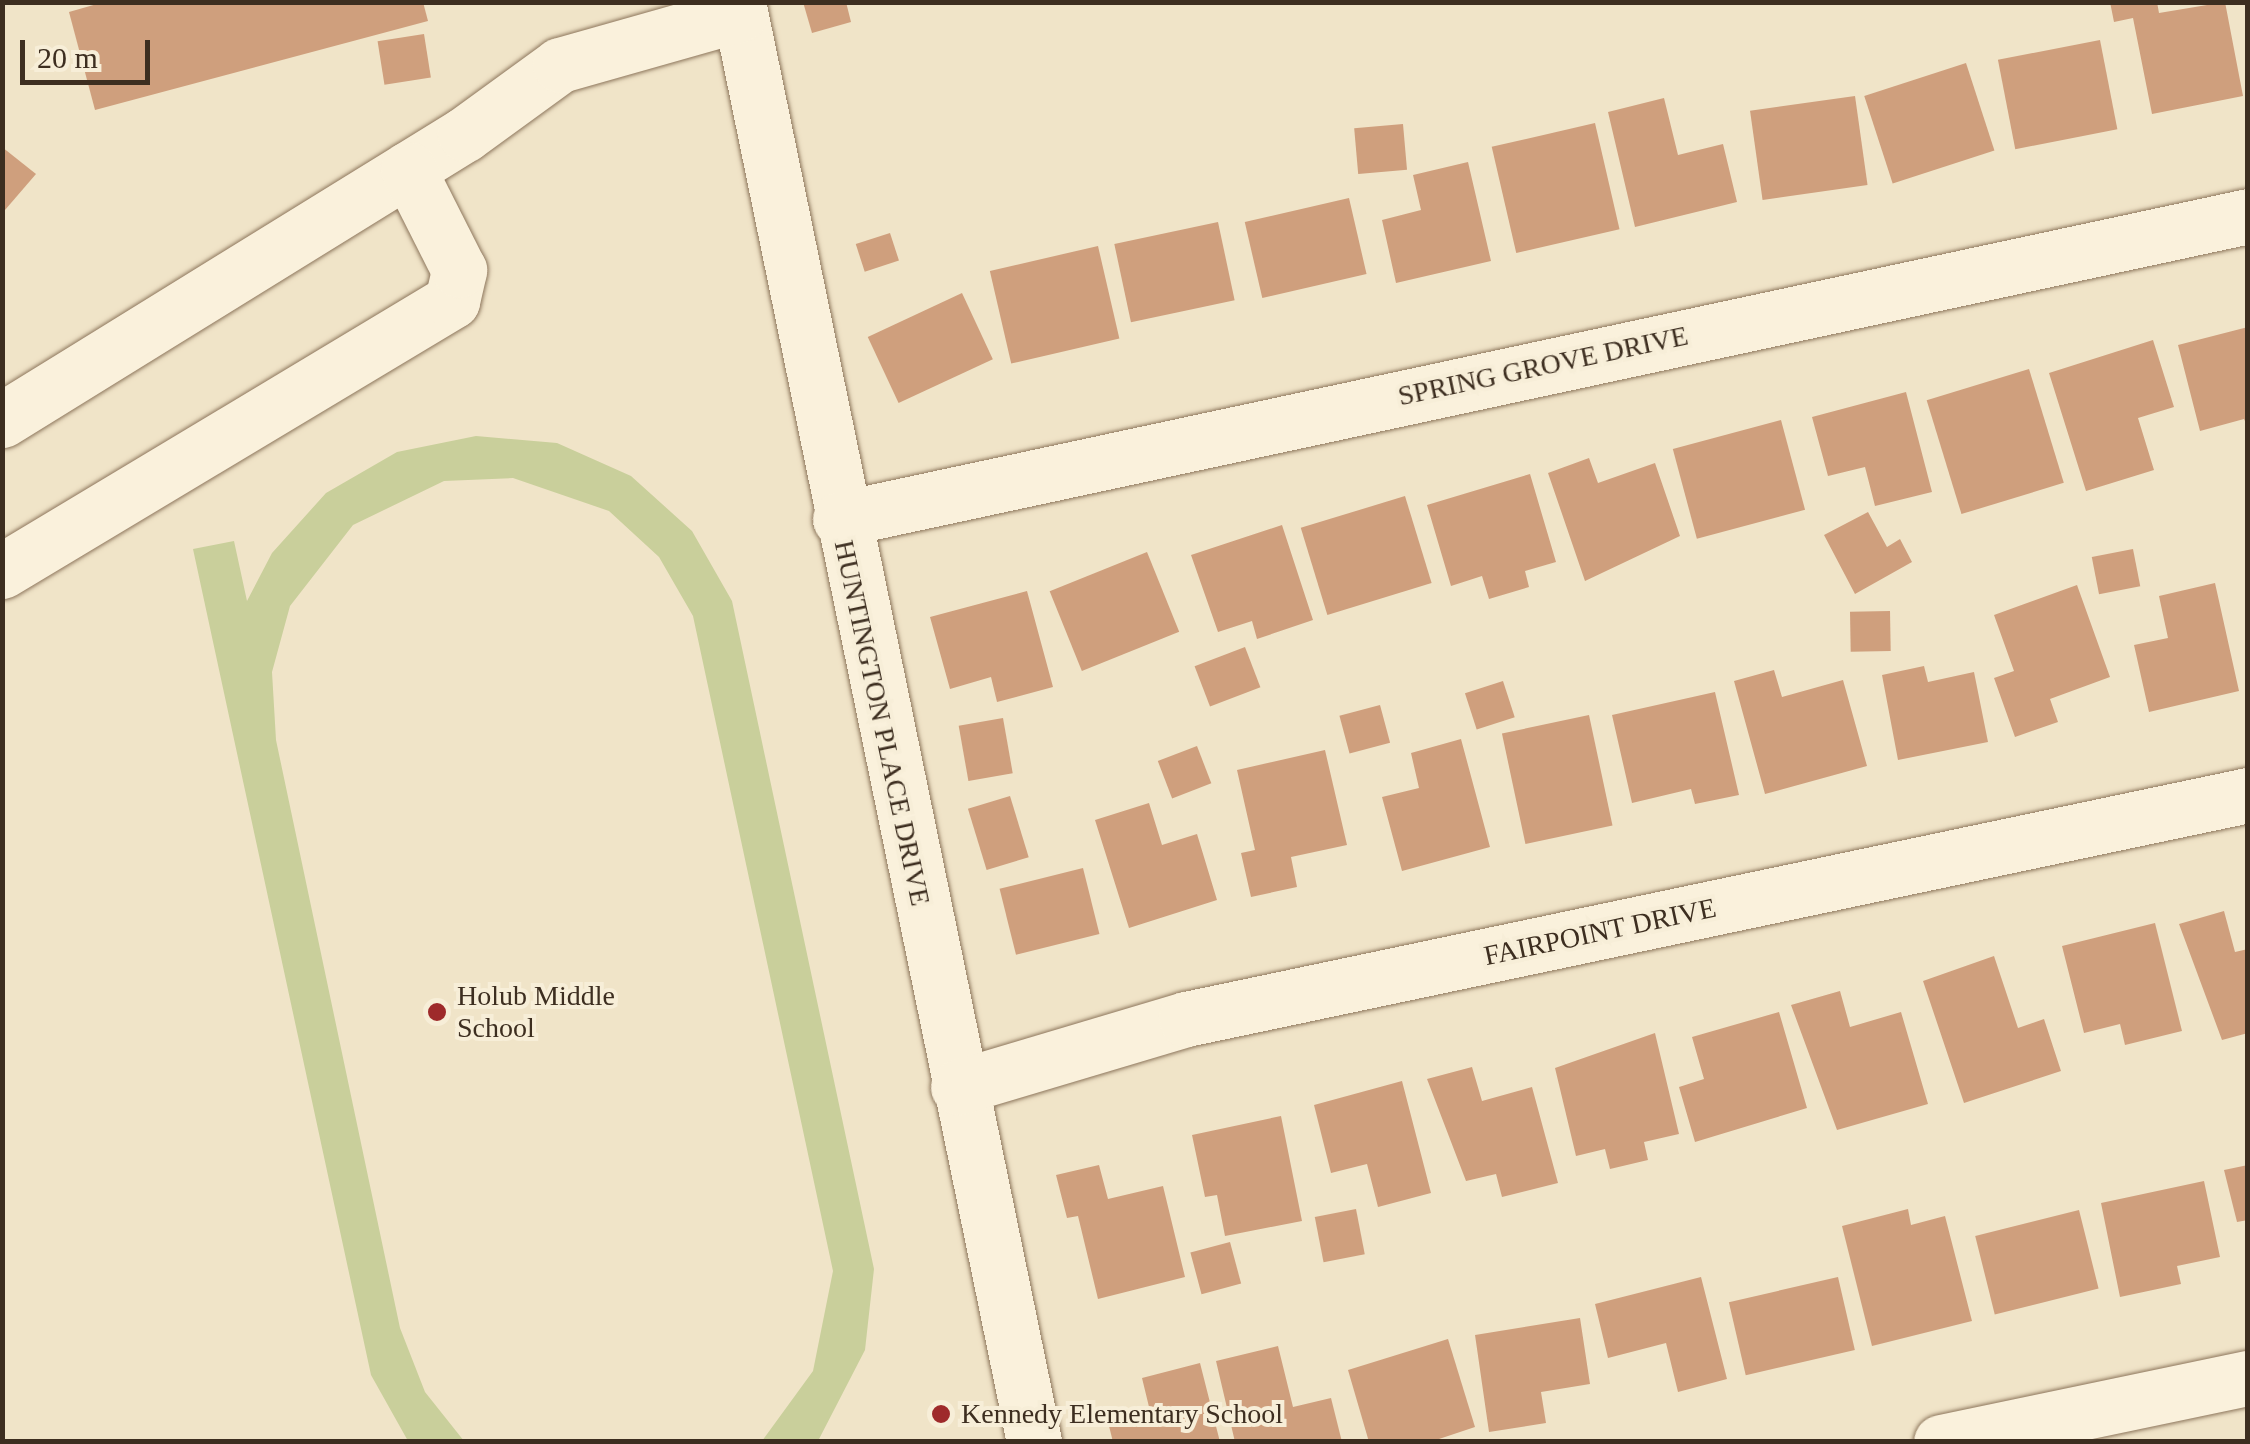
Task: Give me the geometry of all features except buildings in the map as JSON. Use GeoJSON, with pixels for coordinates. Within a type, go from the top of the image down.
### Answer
{"type":"FeatureCollection","features":[{"type":"Feature","properties":{"kind":"street"},"geometry":{"type":"LineString","coordinates":[[2,420],[408,169],[560,64],[739,8]]}},
{"type":"Feature","properties":{"kind":"street","name":"HUNTINGTON PLACE DRIVE"},"geometry":{"type":"LineString","coordinates":[[739,8],[840,519],[1034,1442]]}},
{"type":"Feature","properties":{"kind":"street"},"geometry":{"type":"LineString","coordinates":[[2,570],[452,300],[459,270],[408,169]]}},
{"type":"Feature","properties":{"kind":"street","name":"SPRING GROVE DRIVE"},"geometry":{"type":"LineString","coordinates":[[840,519],[2248,216]]}},
{"type":"Feature","properties":{"kind":"street","name":"FAIRPOINT DRIVE"},"geometry":{"type":"LineString","coordinates":[[958,1087],[1186,1019],[2248,795]]}},
{"type":"Feature","properties":{"kind":"street"},"geometry":{"type":"LineString","coordinates":[[1941,1442],[2248,1378]]}},
{"type":"Feature","properties":{"kind":"green space"},"geometry":{"type":"Polygon","coordinates":[[[476,436],[557,443],[631,476],[692,531],[732,601],[874,1269],[865,1350],[818,1441],[762,1441],[813,1371],[833,1271],[693,616],[659,557],[609,511],[513,478],[444,481],[353,525],[290,606],[272,672],[276,740],[400,1328],[425,1392],[464,1441],[408,1441],[371,1375],[193,549],[234,541],[247,601],[272,553],[326,493],[397,452],[476,436]]]}},
{"type":"Feature","properties":{"kind":"place","name":"Holub Middle School"},"geometry":{"type":"Point","coordinates":[437,1012]}},
{"type":"Feature","properties":{"kind":"place","name":"Kennedy Elementary School"},"geometry":{"type":"Point","coordinates":[941,1414]}}]}
